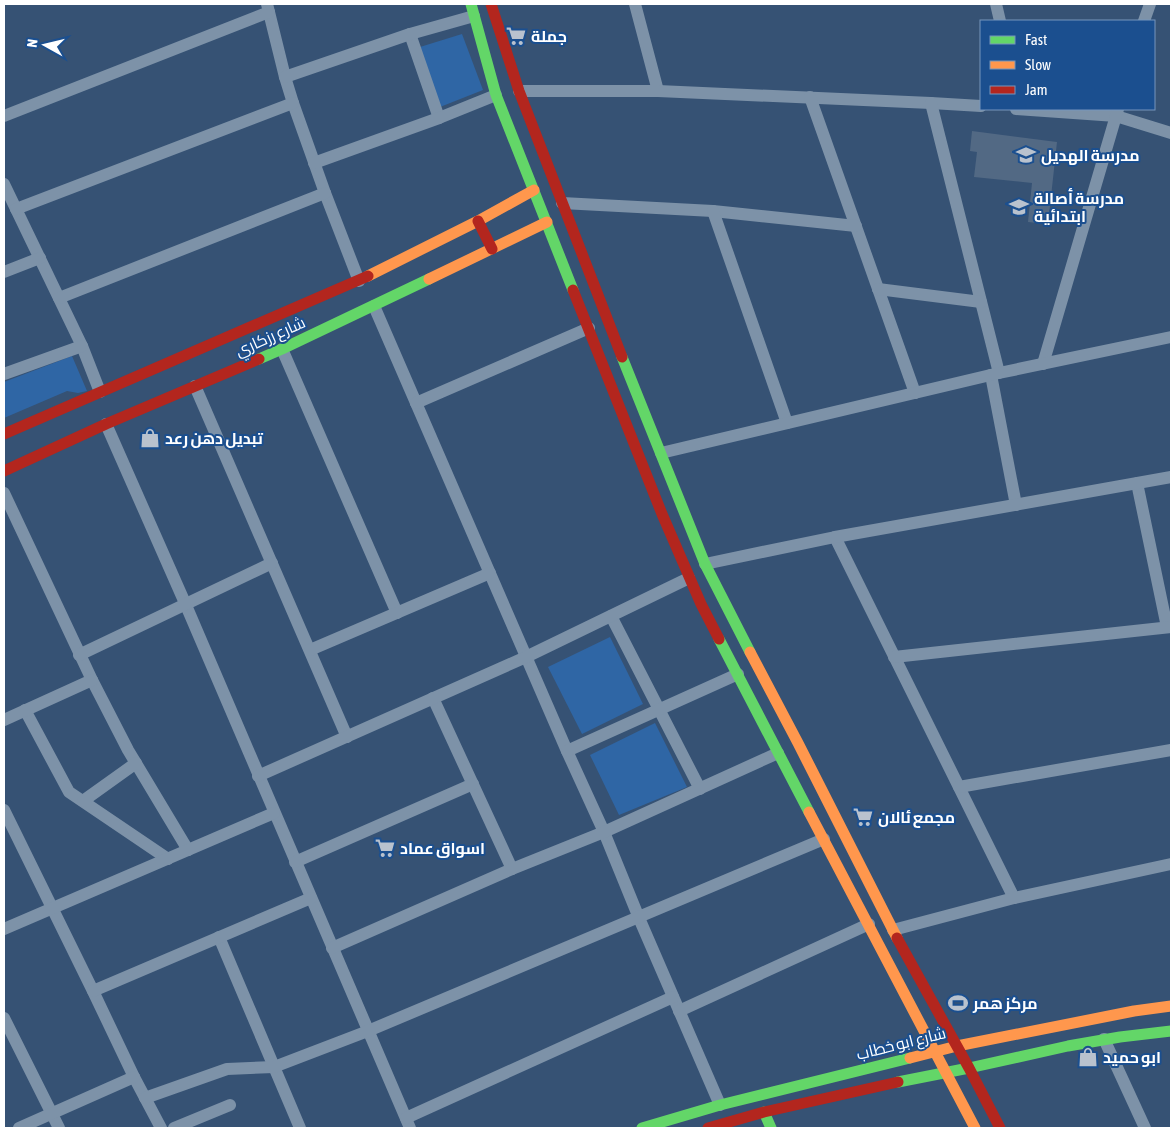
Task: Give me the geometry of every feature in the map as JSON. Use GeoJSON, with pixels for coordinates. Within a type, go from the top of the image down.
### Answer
{"type":"FeatureCollection","features":[{"type":"Feature","properties":{"kind":"street"},"geometry":{"type":"LineString","coordinates":[[491,4],[519,91],[607,320],[705,564],[894,930],[1000,1128]]}},
{"type":"Feature","properties":{"kind":"street"},"geometry":{"type":"LineString","coordinates":[[636,4],[658,91]]}},
{"type":"Feature","properties":{"kind":"street"},"geometry":{"type":"LineString","coordinates":[[996,4],[1000,20]]}},
{"type":"Feature","properties":{"kind":"street"},"geometry":{"type":"LineString","coordinates":[[1144,20],[1150,4]]}},
{"type":"Feature","properties":{"kind":"street"},"geometry":{"type":"LineString","coordinates":[[4,116],[268,8],[293,103],[359,282]]}},
{"type":"Feature","properties":{"kind":"street"},"geometry":{"type":"LineString","coordinates":[[285,77],[410,34],[472,10],[496,95],[689,578],[765,724],[778,753],[975,1128]]}},
{"type":"Feature","properties":{"kind":"street"},"geometry":{"type":"LineString","coordinates":[[410,34],[439,118]]}},
{"type":"Feature","properties":{"kind":"street"},"geometry":{"type":"LineString","coordinates":[[484,54],[504,47]]}},
{"type":"Feature","properties":{"kind":"street"},"geometry":{"type":"LineString","coordinates":[[519,91],[658,91],[980,106]]}},
{"type":"Feature","properties":{"kind":"street"},"geometry":{"type":"LineString","coordinates":[[314,163],[439,118],[496,95]]}},
{"type":"Feature","properties":{"kind":"street"},"geometry":{"type":"LineString","coordinates":[[810,98],[915,393]]}},
{"type":"Feature","properties":{"kind":"street"},"geometry":{"type":"LineString","coordinates":[[16,209],[293,103]]}},
{"type":"Feature","properties":{"kind":"street"},"geometry":{"type":"LineString","coordinates":[[931,103],[981,302],[995,374],[1016,505]]}},
{"type":"Feature","properties":{"kind":"street"},"geometry":{"type":"LineString","coordinates":[[1052,110],[1117,112],[1171,133]]}},
{"type":"Feature","properties":{"kind":"street"},"geometry":{"type":"LineString","coordinates":[[1043,364],[1117,112]]}},
{"type":"Feature","properties":{"kind":"street"},"geometry":{"type":"LineString","coordinates":[[4,184],[82,346],[100,392]]}},
{"type":"Feature","properties":{"kind":"street","name":"شارع رزكاري"},"geometry":{"type":"LineString","coordinates":[[4,434],[359,282],[534,190]]}},
{"type":"Feature","properties":{"kind":"street"},"geometry":{"type":"LineString","coordinates":[[59,298],[325,193]]}},
{"type":"Feature","properties":{"kind":"street"},"geometry":{"type":"LineString","coordinates":[[562,203],[713,211],[856,226]]}},
{"type":"Feature","properties":{"kind":"street"},"geometry":{"type":"LineString","coordinates":[[713,211],[787,424]]}},
{"type":"Feature","properties":{"kind":"street"},"geometry":{"type":"LineString","coordinates":[[478,221],[492,249]]}},
{"type":"Feature","properties":{"kind":"street","name":"شارع رزكاري"},"geometry":{"type":"LineString","coordinates":[[4,471],[106,424],[282,349],[547,222]]}},
{"type":"Feature","properties":{"kind":"street"},"geometry":{"type":"LineString","coordinates":[[4,272],[40,258]]}},
{"type":"Feature","properties":{"kind":"street"},"geometry":{"type":"LineString","coordinates":[[878,289],[981,302]]}},
{"type":"Feature","properties":{"kind":"street"},"geometry":{"type":"LineString","coordinates":[[374,306],[604,832],[720,1105]]}},
{"type":"Feature","properties":{"kind":"street"},"geometry":{"type":"LineString","coordinates":[[416,403],[589,328]]}},
{"type":"Feature","properties":{"kind":"street"},"geometry":{"type":"LineString","coordinates":[[660,453],[995,374],[1171,337]]}},
{"type":"Feature","properties":{"kind":"street"},"geometry":{"type":"LineString","coordinates":[[4,374],[82,346]]}},
{"type":"Feature","properties":{"kind":"street"},"geometry":{"type":"LineString","coordinates":[[282,349],[397,613]]}},
{"type":"Feature","properties":{"kind":"street"},"geometry":{"type":"LineString","coordinates":[[195,386],[347,737]]}},
{"type":"Feature","properties":{"kind":"street"},"geometry":{"type":"LineString","coordinates":[[106,424],[185,603],[408,1123],[673,997]]}},
{"type":"Feature","properties":{"kind":"street"},"geometry":{"type":"LineString","coordinates":[[705,564],[836,537],[1171,477]]}},
{"type":"Feature","properties":{"kind":"street"},"geometry":{"type":"LineString","coordinates":[[894,657],[1169,627],[1137,483]]}},
{"type":"Feature","properties":{"kind":"street"},"geometry":{"type":"LineString","coordinates":[[4,493],[79,655],[128,750],[188,850]]}},
{"type":"Feature","properties":{"kind":"street"},"geometry":{"type":"LineString","coordinates":[[662,514],[682,507]]}},
{"type":"Feature","properties":{"kind":"street"},"geometry":{"type":"LineString","coordinates":[[836,537],[1014,898]]}},
{"type":"Feature","properties":{"kind":"street"},"geometry":{"type":"LineString","coordinates":[[79,655],[272,563]]}},
{"type":"Feature","properties":{"kind":"street"},"geometry":{"type":"LineString","coordinates":[[310,650],[490,573]]}},
{"type":"Feature","properties":{"kind":"street"},"geometry":{"type":"LineString","coordinates":[[258,776],[526,657],[689,578]]}},
{"type":"Feature","properties":{"kind":"street"},"geometry":{"type":"LineString","coordinates":[[611,616],[700,788]]}},
{"type":"Feature","properties":{"kind":"street"},"geometry":{"type":"LineString","coordinates":[[567,751],[738,674]]}},
{"type":"Feature","properties":{"kind":"street"},"geometry":{"type":"LineString","coordinates":[[4,720],[92,680]]}},
{"type":"Feature","properties":{"kind":"street"},"geometry":{"type":"LineString","coordinates":[[433,698],[512,869]]}},
{"type":"Feature","properties":{"kind":"street"},"geometry":{"type":"LineString","coordinates":[[25,710],[69,792],[168,859]]}},
{"type":"Feature","properties":{"kind":"street"},"geometry":{"type":"LineString","coordinates":[[959,787],[1171,750]]}},
{"type":"Feature","properties":{"kind":"street"},"geometry":{"type":"LineString","coordinates":[[332,948],[512,869],[604,832],[778,753]]}},
{"type":"Feature","properties":{"kind":"street"},"geometry":{"type":"LineString","coordinates":[[83,801],[136,763]]}},
{"type":"Feature","properties":{"kind":"street"},"geometry":{"type":"LineString","coordinates":[[295,862],[473,784]]}},
{"type":"Feature","properties":{"kind":"street"},"geometry":{"type":"LineString","coordinates":[[4,810],[134,1077],[161,1128]]}},
{"type":"Feature","properties":{"kind":"street"},"geometry":{"type":"LineString","coordinates":[[4,929],[274,813]]}},
{"type":"Feature","properties":{"kind":"street"},"geometry":{"type":"LineString","coordinates":[[145,1098],[227,1069],[274,1067],[368,1031],[824,839]]}},
{"type":"Feature","properties":{"kind":"street"},"geometry":{"type":"LineString","coordinates":[[894,930],[1014,898],[1171,864]]}},
{"type":"Feature","properties":{"kind":"street"},"geometry":{"type":"LineString","coordinates":[[93,991],[311,898]]}},
{"type":"Feature","properties":{"kind":"street"},"geometry":{"type":"LineString","coordinates":[[679,1011],[869,924]]}},
{"type":"Feature","properties":{"kind":"street"},"geometry":{"type":"LineString","coordinates":[[220,937],[300,1128]]}},
{"type":"Feature","properties":{"kind":"street","name":"شارع ابو خطاب"},"geometry":{"type":"LineString","coordinates":[[642,1128],[720,1105],[957,1046],[1134,1011],[1171,1006]]}},
{"type":"Feature","properties":{"kind":"street"},"geometry":{"type":"LineString","coordinates":[[4,1018],[59,1128]]}},
{"type":"Feature","properties":{"kind":"street"},"geometry":{"type":"LineString","coordinates":[[708,1128],[764,1112],[1068,1046],[1171,1031]]}},
{"type":"Feature","properties":{"kind":"street"},"geometry":{"type":"LineString","coordinates":[[1104,1040],[1145,1128]]}},
{"type":"Feature","properties":{"kind":"street"},"geometry":{"type":"LineString","coordinates":[[19,1128],[134,1077]]}},
{"type":"Feature","properties":{"kind":"street"},"geometry":{"type":"LineString","coordinates":[[174,1128],[230,1105]]}},
{"type":"Feature","properties":{"kind":"street"},"geometry":{"type":"LineString","coordinates":[[764,1112],[771,1128]]}},
{"type":"Feature","properties":{"kind":"shaded area"},"geometry":{"type":"Polygon","coordinates":[[[462,34],[483,90],[440,107],[420,47],[462,34]]]}},
{"type":"Feature","properties":{"kind":"shaded area"},"geometry":{"type":"Polygon","coordinates":[[[72,356],[87,391],[78,393],[67,391],[4,418],[4,382],[72,356]]]}},
{"type":"Feature","properties":{"kind":"shaded area"},"geometry":{"type":"Polygon","coordinates":[[[610,637],[643,704],[582,734],[548,667],[610,637]]]}},
{"type":"Feature","properties":{"kind":"shaded area"},"geometry":{"type":"Polygon","coordinates":[[[655,723],[687,787],[619,815],[590,755],[655,723]]]}},
{"type":"Feature","properties":{"kind":"building"},"geometry":{"type":"Polygon","coordinates":[[[972,131],[1057,142],[1048,224],[1028,222],[1032,183],[974,177],[977,152],[970,151],[972,131]]]}},
{"type":"Feature","properties":{"kind":"traffic: fast"},"geometry":{"type":"LineString","coordinates":[[471,4],[496,95],[573,290]]}},
{"type":"Feature","properties":{"kind":"traffic: fast"},"geometry":{"type":"LineString","coordinates":[[259,359],[429,279]]}},
{"type":"Feature","properties":{"kind":"traffic: fast"},"geometry":{"type":"LineString","coordinates":[[622,357],[705,564],[750,652]]}},
{"type":"Feature","properties":{"kind":"traffic: fast"},"geometry":{"type":"LineString","coordinates":[[719,639],[809,812]]}},
{"type":"Feature","properties":{"kind":"traffic: fast"},"geometry":{"type":"LineString","coordinates":[[898,1082],[1068,1046],[1171,1031]]}},
{"type":"Feature","properties":{"kind":"traffic: fast"},"geometry":{"type":"LineString","coordinates":[[642,1128],[720,1105],[910,1058]]}},
{"type":"Feature","properties":{"kind":"traffic: fast"},"geometry":{"type":"LineString","coordinates":[[764,1112],[771,1128]]}},
{"type":"Feature","properties":{"kind":"traffic: slow"},"geometry":{"type":"LineString","coordinates":[[368,276],[478,221],[534,190]]}},
{"type":"Feature","properties":{"kind":"traffic: slow"},"geometry":{"type":"LineString","coordinates":[[429,279],[547,222]]}},
{"type":"Feature","properties":{"kind":"traffic: slow"},"geometry":{"type":"LineString","coordinates":[[750,652],[897,938]]}},
{"type":"Feature","properties":{"kind":"traffic: slow"},"geometry":{"type":"LineString","coordinates":[[809,812],[975,1128]]}},
{"type":"Feature","properties":{"kind":"traffic: slow"},"geometry":{"type":"LineString","coordinates":[[910,1058],[957,1046],[1134,1011],[1171,1006]]}},
{"type":"Feature","properties":{"kind":"traffic: jam"},"geometry":{"type":"LineString","coordinates":[[491,4],[519,91],[622,357]]}},
{"type":"Feature","properties":{"kind":"traffic: jam"},"geometry":{"type":"LineString","coordinates":[[478,221],[492,249]]}},
{"type":"Feature","properties":{"kind":"traffic: jam"},"geometry":{"type":"LineString","coordinates":[[4,434],[368,276]]}},
{"type":"Feature","properties":{"kind":"traffic: jam"},"geometry":{"type":"LineString","coordinates":[[573,290],[662,514],[701,604],[719,639]]}},
{"type":"Feature","properties":{"kind":"traffic: jam"},"geometry":{"type":"LineString","coordinates":[[4,471],[106,424],[259,359]]}},
{"type":"Feature","properties":{"kind":"traffic: jam"},"geometry":{"type":"LineString","coordinates":[[897,938],[1000,1128]]}},
{"type":"Feature","properties":{"kind":"traffic: jam"},"geometry":{"type":"LineString","coordinates":[[708,1128],[764,1112],[898,1082]]}},
{"type":"Feature","properties":{"kind":"place","name":"جملة"},"geometry":{"type":"Point","coordinates":[516,36]}},
{"type":"Feature","properties":{"kind":"place","name":"مدرسة الهديل"},"geometry":{"type":"Point","coordinates":[1026,155]}},
{"type":"Feature","properties":{"kind":"place","name":"مدرسة أصالة ابتدائية"},"geometry":{"type":"Point","coordinates":[1019,207]}},
{"type":"Feature","properties":{"kind":"place","name":"تبديل دهن رعد"},"geometry":{"type":"Point","coordinates":[150,438]}},
{"type":"Feature","properties":{"kind":"place","name":"مجمع ئالان"},"geometry":{"type":"Point","coordinates":[863,817]}},
{"type":"Feature","properties":{"kind":"place","name":"اسواق عماد"},"geometry":{"type":"Point","coordinates":[385,848]}},
{"type":"Feature","properties":{"kind":"place","name":"مركز همر"},"geometry":{"type":"Point","coordinates":[958,1003]}},
{"type":"Feature","properties":{"kind":"place","name":"ابو حميد"},"geometry":{"type":"Point","coordinates":[1088,1057]}}]}
